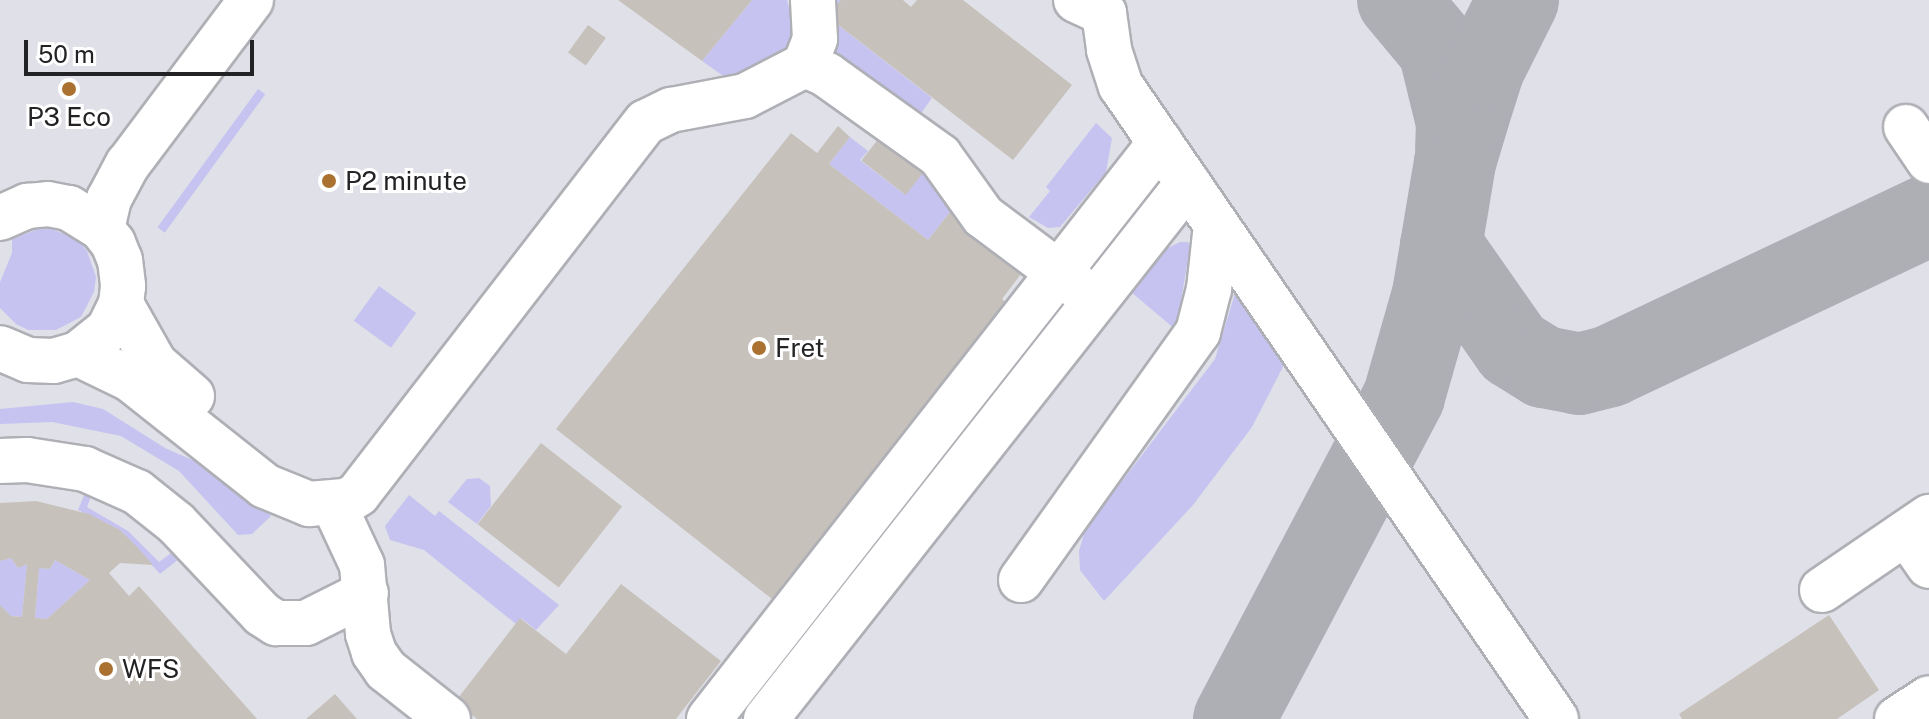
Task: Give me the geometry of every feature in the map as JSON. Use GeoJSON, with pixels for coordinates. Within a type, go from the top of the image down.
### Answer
{"type":"FeatureCollection","features":[{"type":"Feature","properties":{"kind":"street"},"geometry":{"type":"LineString","coordinates":[[0,218],[27,206],[65,198],[79,187],[225,0]]}},
{"type":"Feature","properties":{"kind":"street"},"geometry":{"type":"LineString","coordinates":[[9,363],[54,361],[78,354],[109,329],[121,304],[123,286],[120,260],[106,214],[128,164],[251,0]]}},
{"type":"Feature","properties":{"kind":"street"},"geometry":{"type":"LineString","coordinates":[[106,214],[170,143],[266,17],[270,0]]}},
{"type":"Feature","properties":{"kind":"street"},"geometry":{"type":"LineString","coordinates":[[78,354],[130,379],[265,486],[315,502],[358,494],[646,122],[671,110],[745,96],[805,65],[815,39],[813,0]]}},
{"type":"Feature","properties":{"kind":"street"},"geometry":{"type":"LineString","coordinates":[[1101,4],[1109,50],[1121,86],[1556,719]]}},
{"type":"Feature","properties":{"kind":"street"},"geometry":{"type":"LineString","coordinates":[[805,65],[827,75],[940,156],[983,216],[1095,300]]}},
{"type":"Feature","properties":{"kind":"street"},"geometry":{"type":"LineString","coordinates":[[709,719],[1160,143]]}},
{"type":"Feature","properties":{"kind":"street"},"geometry":{"type":"LineString","coordinates":[[766,719],[1188,183]]}},
{"type":"Feature","properties":{"kind":"street"},"geometry":{"type":"LineString","coordinates":[[48,204],[106,214]]}},
{"type":"Feature","properties":{"kind":"street"},"geometry":{"type":"LineString","coordinates":[[1021,580],[1198,332],[1209,289],[1216,225]]}},
{"type":"Feature","properties":{"kind":"street"},"geometry":{"type":"LineString","coordinates":[[121,304],[155,364],[315,502],[362,565],[368,634],[374,653],[386,670],[448,719]]}},
{"type":"Feature","properties":{"kind":"street"},"geometry":{"type":"LineString","coordinates":[[0,461],[27,460],[85,469],[137,492],[159,507],[262,614],[276,623],[306,623],[366,593]]}},
{"type":"Feature","properties":{"kind":"street"},"geometry":{"type":"LineString","coordinates":[[1822,590],[1921,539]]}},
{"type":"Feature","properties":{"kind":"street"},"geometry":{"type":"LineString","coordinates":[[1897,719],[1929,698]]}},
{"type":"Feature","properties":{"kind":"shaded area"},"geometry":{"type":"Polygon","coordinates":[[[752,0],[787,0],[799,44],[729,80],[702,61],[752,0]]]}},
{"type":"Feature","properties":{"kind":"shaded area"},"geometry":{"type":"Polygon","coordinates":[[[822,0],[841,0],[829,18],[932,98],[914,123],[848,77],[828,49],[822,0]]]}},
{"type":"Feature","properties":{"kind":"shaded area"},"geometry":{"type":"Polygon","coordinates":[[[258,89],[265,94],[165,233],[157,227],[258,89]]]}},
{"type":"Feature","properties":{"kind":"shaded area"},"geometry":{"type":"Polygon","coordinates":[[[1096,123],[1112,138],[1106,172],[1060,227],[1048,228],[1029,217],[1050,191],[1046,187],[1096,123]]]}},
{"type":"Feature","properties":{"kind":"shaded area"},"geometry":{"type":"Polygon","coordinates":[[[850,137],[868,151],[860,160],[904,194],[927,167],[950,212],[928,240],[829,164],[850,137]]]}},
{"type":"Feature","properties":{"kind":"shaded area"},"geometry":{"type":"Polygon","coordinates":[[[38,229],[52,229],[78,240],[87,251],[96,277],[94,292],[81,317],[56,330],[28,330],[16,324],[0,308],[0,282],[12,253],[12,239],[38,229]]]}},
{"type":"Feature","properties":{"kind":"shaded area"},"geometry":{"type":"Polygon","coordinates":[[[1180,242],[1188,242],[1190,248],[1176,330],[1131,292],[1166,249],[1180,242]]]}},
{"type":"Feature","properties":{"kind":"shaded area"},"geometry":{"type":"Polygon","coordinates":[[[379,286],[416,313],[391,348],[354,321],[379,286]]]}},
{"type":"Feature","properties":{"kind":"shaded area"},"geometry":{"type":"Polygon","coordinates":[[[1237,287],[1286,361],[1252,427],[1193,505],[1104,601],[1080,570],[1079,551],[1085,530],[1215,359],[1237,287]]]}},
{"type":"Feature","properties":{"kind":"shaded area"},"geometry":{"type":"Polygon","coordinates":[[[73,402],[103,409],[165,448],[222,473],[271,516],[252,534],[238,535],[179,471],[121,436],[52,422],[0,424],[0,409],[73,402]]]}},
{"type":"Feature","properties":{"kind":"shaded area"},"geometry":{"type":"Polygon","coordinates":[[[479,478],[490,486],[491,506],[477,524],[448,502],[467,479],[479,478]]]}},
{"type":"Feature","properties":{"kind":"shaded area"},"geometry":{"type":"Polygon","coordinates":[[[87,488],[93,491],[87,507],[128,531],[159,562],[178,548],[184,555],[160,574],[120,530],[78,510],[87,488]]]}},
{"type":"Feature","properties":{"kind":"shaded area"},"geometry":{"type":"Polygon","coordinates":[[[409,495],[435,516],[439,511],[559,605],[536,630],[521,618],[516,624],[424,550],[390,540],[385,526],[409,495]]]}},
{"type":"Feature","properties":{"kind":"shaded area"},"geometry":{"type":"Polygon","coordinates":[[[11,558],[18,568],[27,564],[22,617],[11,616],[0,605],[0,561],[11,558]]]}},
{"type":"Feature","properties":{"kind":"shaded area"},"geometry":{"type":"Polygon","coordinates":[[[55,560],[90,580],[47,619],[35,618],[39,568],[50,569],[55,560]]]}},
{"type":"Feature","properties":{"kind":"building"},"geometry":{"type":"Polygon","coordinates":[[[618,0],[752,0],[702,61],[618,0]]]}},
{"type":"Feature","properties":{"kind":"building"},"geometry":{"type":"Polygon","coordinates":[[[841,0],[903,0],[911,7],[917,0],[963,0],[1072,85],[1013,160],[828,17],[841,0]]]}},
{"type":"Feature","properties":{"kind":"building"},"geometry":{"type":"Polygon","coordinates":[[[588,25],[606,38],[586,65],[568,53],[588,25]]]}},
{"type":"Feature","properties":{"kind":"building","name":"Fret"},"geometry":{"type":"Polygon","coordinates":[[[838,126],[850,137],[829,164],[928,240],[950,212],[1024,270],[1002,299],[1008,304],[772,599],[556,429],[791,133],[817,153],[838,126]]]}},
{"type":"Feature","properties":{"kind":"building"},"geometry":{"type":"Polygon","coordinates":[[[883,133],[927,167],[906,195],[861,161],[883,133]]]}},
{"type":"Feature","properties":{"kind":"building"},"geometry":{"type":"Polygon","coordinates":[[[541,443],[622,506],[559,588],[478,524],[541,443]]]}},
{"type":"Feature","properties":{"kind":"building","name":"WFS"},"geometry":{"type":"Polygon","coordinates":[[[36,501],[89,514],[120,530],[153,565],[120,563],[109,573],[129,596],[139,586],[257,719],[0,719],[0,605],[11,616],[22,617],[27,564],[18,568],[11,558],[0,561],[0,503],[36,501]],[[55,560],[50,569],[39,568],[35,618],[47,619],[90,580],[55,560]]]}},
{"type":"Feature","properties":{"kind":"building"},"geometry":{"type":"Polygon","coordinates":[[[621,584],[721,661],[676,719],[477,719],[455,702],[520,618],[566,654],[621,584]]]}},
{"type":"Feature","properties":{"kind":"building"},"geometry":{"type":"Polygon","coordinates":[[[1829,615],[1879,690],[1837,719],[1682,719],[1679,714],[1829,615]]]}},
{"type":"Feature","properties":{"kind":"building"},"geometry":{"type":"Polygon","coordinates":[[[335,694],[357,719],[306,719],[335,694]]]}},
{"type":"Feature","properties":{"kind":"taxiway"},"geometry":{"type":"LineString","coordinates":[[1398,0],[1439,49],[1457,123],[1456,149]]}},
{"type":"Feature","properties":{"kind":"taxiway"},"geometry":{"type":"LineString","coordinates":[[1234,719],[1404,396],[1433,294],[1455,162],[1484,68],[1518,0]]}},
{"type":"Feature","properties":{"kind":"taxiway"},"geometry":{"type":"LineString","coordinates":[[1441,245],[1513,348],[1544,367],[1579,374],[1610,366],[1929,215]]}},
{"type":"Feature","properties":{"kind":"place","name":"P3 Eco"},"geometry":{"type":"Point","coordinates":[69,89]}},
{"type":"Feature","properties":{"kind":"place","name":"P2 minute"},"geometry":{"type":"Point","coordinates":[329,181]}},
{"type":"Feature","properties":{"kind":"place","name":"Fret"},"geometry":{"type":"Point","coordinates":[759,348]}},
{"type":"Feature","properties":{"kind":"place","name":"WFS"},"geometry":{"type":"Point","coordinates":[106,669]}}]}
